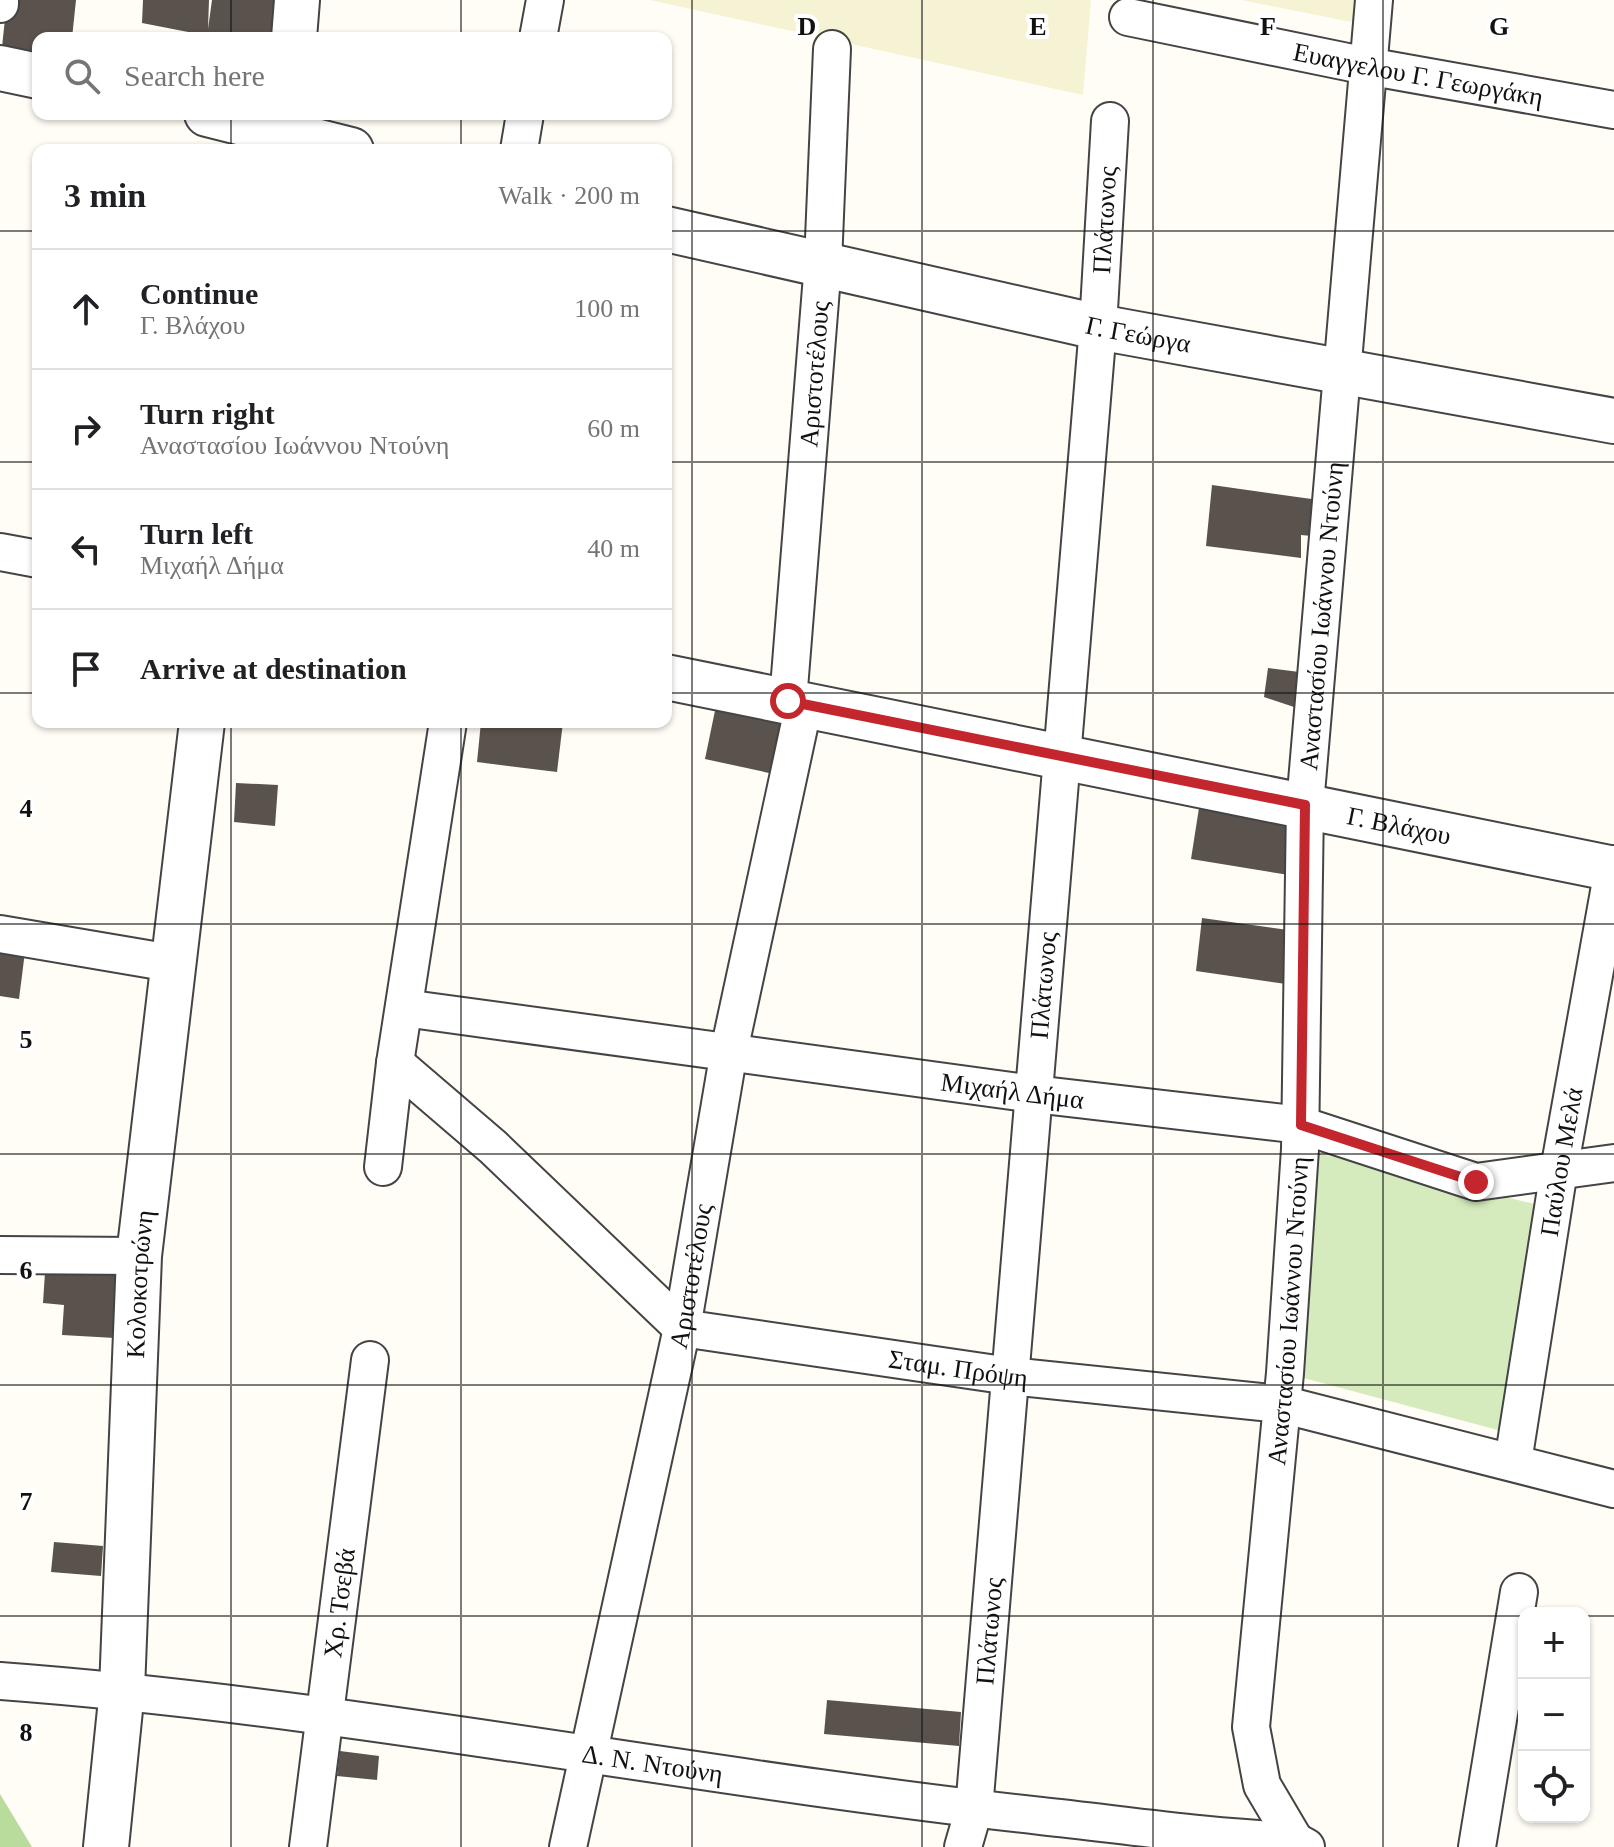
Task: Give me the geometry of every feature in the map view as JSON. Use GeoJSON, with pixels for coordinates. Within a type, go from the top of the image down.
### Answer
{"type":"FeatureCollection","features":[{"type":"Feature","properties":{"kind":"street"},"geometry":{"type":"LineString","coordinates":[[294,32],[297,0]]}},
{"type":"Feature","properties":{"kind":"street"},"geometry":{"type":"LineString","coordinates":[[539,32],[545,0]]}},
{"type":"Feature","properties":{"kind":"street","name":"Αναστασίου Ιωάννου Ντούνη"},"geometry":{"type":"LineString","coordinates":[[1299,1845],[1262,1785],[1251,1727],[1281,1404],[1301,1125],[1305,805],[1339,374],[1374,0]]}},
{"type":"Feature","properties":{"kind":"street","name":"Ευαγγελου Γ. Γεωργάκη"},"geometry":{"type":"LineString","coordinates":[[1128,17],[1367,66],[1614,110]]}},
{"type":"Feature","properties":{"kind":"street","name":"Αριστοτέλους"},"geometry":{"type":"LineString","coordinates":[[568,1847],[682,1328],[729,1051],[796,702],[823,263],[832,49]]}},
{"type":"Feature","properties":{"kind":"street"},"geometry":{"type":"LineString","coordinates":[[0,68],[32,75]]}},
{"type":"Feature","properties":{"kind":"street"},"geometry":{"type":"LineString","coordinates":[[233,120],[329,144]]}},
{"type":"Feature","properties":{"kind":"street"},"geometry":{"type":"LineString","coordinates":[[520,144],[524,120]]}},
{"type":"Feature","properties":{"kind":"street","name":"Πλάτωνος"},"geometry":{"type":"LineString","coordinates":[[963,1847],[974,1809],[1098,327],[1110,121]]}},
{"type":"Feature","properties":{"kind":"street","name":"Γ. Γεώργα"},"geometry":{"type":"LineString","coordinates":[[672,230],[1098,327],[1339,374],[1614,421]]}},
{"type":"Feature","properties":{"kind":"street"},"geometry":{"type":"LineString","coordinates":[[0,552],[32,558]]}},
{"type":"Feature","properties":{"kind":"street","name":"Γ. Βλάχου"},"geometry":{"type":"LineString","coordinates":[[672,678],[1614,868]]}},
{"type":"Feature","properties":{"kind":"street","name":"Κολοκοτρώνη"},"geometry":{"type":"LineString","coordinates":[[106,1847],[122,1690],[139,1256],[171,963],[201,728]]}},
{"type":"Feature","properties":{"kind":"street"},"geometry":{"type":"LineString","coordinates":[[383,1167],[395,1063],[447,728]]}},
{"type":"Feature","properties":{"kind":"street","name":"Παύλου Μελά"},"geometry":{"type":"LineString","coordinates":[[1513,1462],[1559,1170],[1614,868]]}},
{"type":"Feature","properties":{"kind":"street"},"geometry":{"type":"LineString","coordinates":[[0,934],[171,963]]}},
{"type":"Feature","properties":{"kind":"street","name":"Μιχαήλ Δήμα"},"geometry":{"type":"LineString","coordinates":[[404,1008],[1034,1094],[1301,1125],[1476,1182],[1614,1163]]}},
{"type":"Feature","properties":{"kind":"street"},"geometry":{"type":"LineString","coordinates":[[395,1063],[493,1147],[682,1328]]}},
{"type":"Feature","properties":{"kind":"street"},"geometry":{"type":"LineString","coordinates":[[0,1255],[139,1256]]}},
{"type":"Feature","properties":{"kind":"street","name":"Σταμ. Πρόψη"},"geometry":{"type":"LineString","coordinates":[[682,1328],[1010,1376],[1281,1404],[1614,1489]]}},
{"type":"Feature","properties":{"kind":"street","name":"Χρ. Τσεβά"},"geometry":{"type":"LineString","coordinates":[[308,1847],[370,1360]]}},
{"type":"Feature","properties":{"kind":"street"},"geometry":{"type":"LineString","coordinates":[[1477,1847],[1519,1592]]}},
{"type":"Feature","properties":{"kind":"street","name":"Δ. Ν. Ντούνη"},"geometry":{"type":"LineString","coordinates":[[0,1681],[122,1690],[325,1715],[590,1757],[974,1809],[1299,1845]]}},
{"type":"Feature","properties":{"kind":"shaded area"},"geometry":{"type":"Polygon","coordinates":[[[650,0],[1091,0],[1083,95],[650,0]]]}},
{"type":"Feature","properties":{"kind":"shaded area"},"geometry":{"type":"Polygon","coordinates":[[[1241,0],[1379,0],[1376,27],[1241,0]]]}},
{"type":"Feature","properties":{"kind":"green space"},"geometry":{"type":"Polygon","coordinates":[[[1300,1149],[1535,1204],[1509,1433],[1285,1373],[1300,1149]]]}},
{"type":"Feature","properties":{"kind":"green space"},"geometry":{"type":"Polygon","coordinates":[[[0,1794],[32,1847],[0,1847],[0,1794]]]}},
{"type":"Feature","properties":{"kind":"building"},"geometry":{"type":"Polygon","coordinates":[[[7,0],[76,0],[73,32],[32,32],[32,50],[2,47],[7,0]]]}},
{"type":"Feature","properties":{"kind":"building"},"geometry":{"type":"Polygon","coordinates":[[[143,0],[209,0],[208,29],[212,0],[275,0],[272,32],[188,32],[142,23],[143,0]]]}},
{"type":"Feature","properties":{"kind":"building"},"geometry":{"type":"Polygon","coordinates":[[[1212,485],[1326,501],[1323,537],[1301,535],[1301,558],[1206,546],[1212,485]]]}},
{"type":"Feature","properties":{"kind":"building"},"geometry":{"type":"Polygon","coordinates":[[[1268,668],[1307,673],[1303,710],[1264,697],[1268,668]]]}},
{"type":"Feature","properties":{"kind":"building"},"geometry":{"type":"Polygon","coordinates":[[[717,701],[796,717],[783,776],[705,759],[717,701]]]}},
{"type":"Feature","properties":{"kind":"building"},"geometry":{"type":"Polygon","coordinates":[[[480,728],[562,728],[557,772],[477,762],[480,728]]]}},
{"type":"Feature","properties":{"kind":"building"},"geometry":{"type":"Polygon","coordinates":[[[236,783],[278,785],[275,826],[234,822],[236,783]]]}},
{"type":"Feature","properties":{"kind":"building"},"geometry":{"type":"Polygon","coordinates":[[[1199,808],[1295,822],[1289,875],[1191,859],[1199,808]]]}},
{"type":"Feature","properties":{"kind":"building"},"geometry":{"type":"Polygon","coordinates":[[[1202,918],[1288,930],[1286,984],[1196,971],[1202,918]]]}},
{"type":"Feature","properties":{"kind":"building"},"geometry":{"type":"Polygon","coordinates":[[[0,941],[26,944],[19,999],[0,996],[0,941]]]}},
{"type":"Feature","properties":{"kind":"building"},"geometry":{"type":"Polygon","coordinates":[[[46,1257],[120,1263],[115,1338],[62,1335],[64,1305],[43,1303],[46,1257]]]}},
{"type":"Feature","properties":{"kind":"building"},"geometry":{"type":"Polygon","coordinates":[[[54,1542],[103,1546],[101,1576],[51,1572],[54,1542]]]}},
{"type":"Feature","properties":{"kind":"building"},"geometry":{"type":"Polygon","coordinates":[[[827,1700],[961,1712],[959,1746],[824,1734],[827,1700]]]}},
{"type":"Feature","properties":{"kind":"building"},"geometry":{"type":"Polygon","coordinates":[[[340,1751],[379,1756],[377,1780],[337,1776],[340,1751]]]}},
{"type":"Feature","properties":{"kind":"route"},"geometry":{"type":"LineString","coordinates":[[788,701],[1305,805],[1301,1125],[1476,1182]]}}]}
